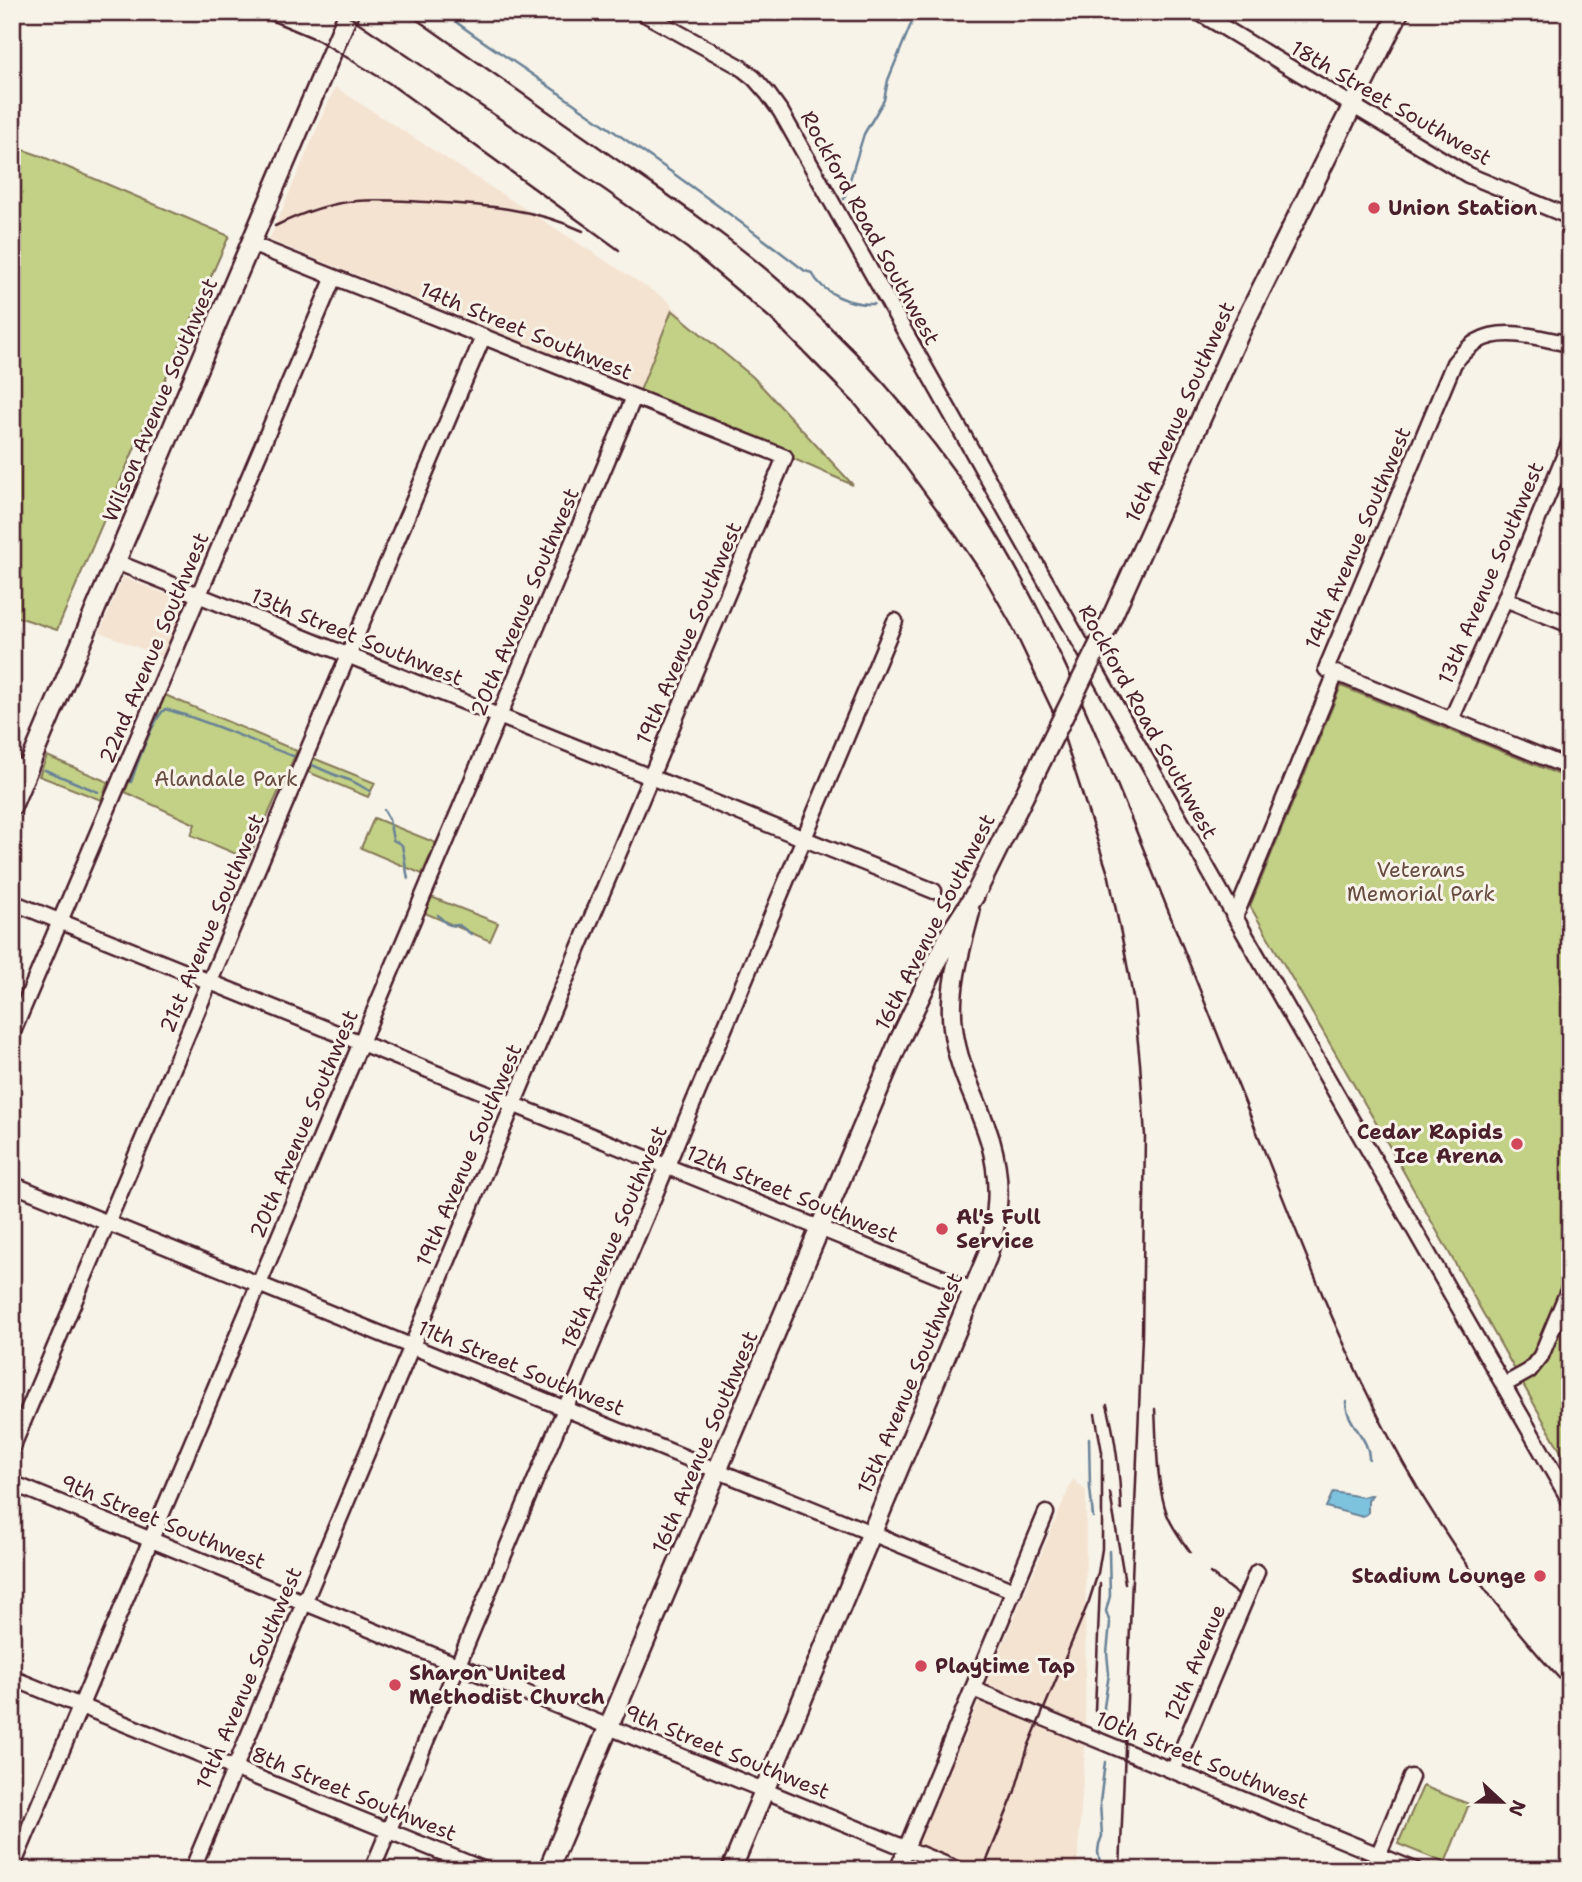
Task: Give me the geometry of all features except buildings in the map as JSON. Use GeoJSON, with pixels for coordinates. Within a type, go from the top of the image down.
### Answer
{"type":"FeatureCollection","features":[{"type":"Feature","properties":{"kind":"main road","name":"Wilson Avenue Southwest"},"geometry":{"type":"LineString","coordinates":[[12,806],[20,767],[116,562],[349,12]]}},
{"type":"Feature","properties":{"kind":"main road","name":"16th Avenue Southwest"},"geometry":{"type":"LineString","coordinates":[[548,1870],[900,1039],[951,932],[976,892],[1108,628],[1239,334],[1399,12]]}},
{"type":"Feature","properties":{"kind":"main road","name":"15th Avenue Southwest"},"geometry":{"type":"LineString","coordinates":[[730,1870],[988,1257],[999,1201],[997,1175],[990,1141],[960,1064],[953,1027],[952,987],[976,892]]}},
{"type":"Feature","properties":{"kind":"street","name":"Rockford Road Southwest"},"geometry":{"type":"LineString","coordinates":[[641,12],[739,66],[754,78],[780,112],[1235,917],[1570,1501]]}},
{"type":"Feature","properties":{"kind":"street","name":"18th Street Southwest"},"geometry":{"type":"LineString","coordinates":[[1198,12],[1468,175],[1570,217]]}},
{"type":"Feature","properties":{"kind":"street","name":"14th Street Southwest"},"geometry":{"type":"LineString","coordinates":[[251,244],[785,457]]}},
{"type":"Feature","properties":{"kind":"street","name":"22nd Avenue Southwest"},"geometry":{"type":"LineString","coordinates":[[12,1034],[334,277]]}},
{"type":"Feature","properties":{"kind":"street","name":"14th Avenue Southwest"},"geometry":{"type":"LineString","coordinates":[[1235,917],[1336,673],[1326,669],[1454,363],[1466,349],[1479,340],[1498,334],[1570,344]]}},
{"type":"Feature","properties":{"kind":"street","name":"21st Avenue Southwest"},"geometry":{"type":"LineString","coordinates":[[12,1448],[483,337]]}},
{"type":"Feature","properties":{"kind":"street","name":"20th Avenue Southwest"},"geometry":{"type":"LineString","coordinates":[[12,1868],[634,397]]}},
{"type":"Feature","properties":{"kind":"street","name":"13th Avenue Southwest"},"geometry":{"type":"LineString","coordinates":[[1451,720],[1570,442]]}},
{"type":"Feature","properties":{"kind":"street","name":"19th Avenue Southwest"},"geometry":{"type":"LineString","coordinates":[[192,1870],[785,457]]}},
{"type":"Feature","properties":{"kind":"street","name":"13th Street Southwest"},"geometry":{"type":"LineString","coordinates":[[116,562],[934,891]]}},
{"type":"Feature","properties":{"kind":"street"},"geometry":{"type":"LineString","coordinates":[[1505,598],[1570,625]]}},
{"type":"Feature","properties":{"kind":"street","name":"18th Avenue Southwest"},"geometry":{"type":"LineString","coordinates":[[372,1870],[895,621]]}},
{"type":"Feature","properties":{"kind":"street"},"geometry":{"type":"LineString","coordinates":[[1336,673],[1570,768]]}},
{"type":"Feature","properties":{"kind":"street","name":"12th Street Southwest"},"geometry":{"type":"LineString","coordinates":[[12,902],[973,1290]]}},
{"type":"Feature","properties":{"kind":"street","name":"11th Street Southwest"},"geometry":{"type":"LineString","coordinates":[[12,1184],[1014,1591]]}},
{"type":"Feature","properties":{"kind":"street"},"geometry":{"type":"LineString","coordinates":[[1504,1385],[1529,1371],[1541,1356],[1570,1286]]}},
{"type":"Feature","properties":{"kind":"street","name":"9th Street Southwest"},"geometry":{"type":"LineString","coordinates":[[12,1483],[959,1870]]}},
{"type":"Feature","properties":{"kind":"street"},"geometry":{"type":"LineString","coordinates":[[897,1870],[1046,1513]]}},
{"type":"Feature","properties":{"kind":"street","name":"12th Avenue"},"geometry":{"type":"LineString","coordinates":[[1173,1771],[1257,1572]]}},
{"type":"Feature","properties":{"kind":"street","name":"8th Street Southwest"},"geometry":{"type":"LineString","coordinates":[[12,1678],[485,1870]]}},
{"type":"Feature","properties":{"kind":"street","name":"10th Street Southwest"},"geometry":{"type":"LineString","coordinates":[[973,1689],[1415,1870]]}},
{"type":"Feature","properties":{"kind":"street"},"geometry":{"type":"LineString","coordinates":[[1372,1870],[1411,1777]]}},
{"type":"Feature","properties":{"kind":"shaded area"},"geometry":{"type":"Polygon","coordinates":[[[335,87],[667,300],[820,461],[269,240],[335,87]]]}},
{"type":"Feature","properties":{"kind":"shaded area"},"geometry":{"type":"Polygon","coordinates":[[[1570,106],[1570,140],[1558,135],[1570,106]]]}},
{"type":"Feature","properties":{"kind":"shaded area"},"geometry":{"type":"Polygon","coordinates":[[[123,577],[186,602],[163,658],[100,632],[123,577]]]}},
{"type":"Feature","properties":{"kind":"shaded area"},"geometry":{"type":"Polygon","coordinates":[[[1073,1479],[1086,1491],[1085,1750],[1077,1870],[903,1870],[925,1828],[1073,1479]]]}},
{"type":"Feature","properties":{"kind":"green space"},"geometry":{"type":"Polygon","coordinates":[[[12,146],[229,236],[57,630],[12,615],[12,146]]]}},
{"type":"Feature","properties":{"kind":"green space"},"geometry":{"type":"Polygon","coordinates":[[[672,310],[753,377],[853,485],[640,391],[672,310]]]}},
{"type":"Feature","properties":{"kind":"green space","name":"Veterans Memorial Park"},"geometry":{"type":"Polygon","coordinates":[[[1341,686],[1570,779],[1570,1468],[1383,1135],[1250,906],[1341,686]]]}},
{"type":"Feature","properties":{"kind":"green space","name":"Alandale Park"},"geometry":{"type":"Polygon","coordinates":[[[165,695],[297,751],[248,859],[191,835],[195,824],[125,792],[165,695]]]}},
{"type":"Feature","properties":{"kind":"green space"},"geometry":{"type":"Polygon","coordinates":[[[47,756],[108,782],[101,800],[39,776],[47,756]]]}},
{"type":"Feature","properties":{"kind":"green space"},"geometry":{"type":"Polygon","coordinates":[[[313,758],[375,783],[368,797],[308,772],[313,758]]]}},
{"type":"Feature","properties":{"kind":"green space"},"geometry":{"type":"Polygon","coordinates":[[[374,818],[436,843],[422,874],[361,848],[374,818]]]}},
{"type":"Feature","properties":{"kind":"green space"},"geometry":{"type":"Polygon","coordinates":[[[431,897],[498,923],[490,941],[425,913],[431,897]]]}},
{"type":"Feature","properties":{"kind":"green space"},"geometry":{"type":"Polygon","coordinates":[[[1423,1786],[1469,1804],[1445,1863],[1398,1844],[1423,1786]]]}},
{"type":"Feature","properties":{"kind":"water"},"geometry":{"type":"Polygon","coordinates":[[[1333,1492],[1363,1497],[1372,1495],[1368,1501],[1368,1513],[1363,1517],[1326,1507],[1333,1492]]]}},
{"type":"Feature","properties":{"kind":"waterway"},"geometry":{"type":"LineString","coordinates":[[443,12],[674,174],[805,271],[812,273],[830,292],[856,303],[874,304]]}},
{"type":"Feature","properties":{"kind":"waterway"},"geometry":{"type":"LineString","coordinates":[[844,199],[864,134],[884,100],[888,80],[916,12]]}},
{"type":"Feature","properties":{"kind":"waterway"},"geometry":{"type":"LineString","coordinates":[[131,782],[150,732],[165,709],[293,756]]}},
{"type":"Feature","properties":{"kind":"waterway"},"geometry":{"type":"LineString","coordinates":[[310,764],[370,791]]}},
{"type":"Feature","properties":{"kind":"waterway"},"geometry":{"type":"LineString","coordinates":[[45,770],[98,792]]}},
{"type":"Feature","properties":{"kind":"waterway"},"geometry":{"type":"LineString","coordinates":[[384,810],[389,819],[393,840],[402,845],[408,879]]}},
{"type":"Feature","properties":{"kind":"waterway"},"geometry":{"type":"LineString","coordinates":[[438,915],[447,924],[459,925],[471,934]]}},
{"type":"Feature","properties":{"kind":"waterway"},"geometry":{"type":"LineString","coordinates":[[1346,1402],[1350,1417],[1366,1444],[1369,1459]]}},
{"type":"Feature","properties":{"kind":"waterway"},"geometry":{"type":"LineString","coordinates":[[1089,1438],[1093,1517]]}},
{"type":"Feature","properties":{"kind":"waterway"},"geometry":{"type":"LineString","coordinates":[[1106,1725],[1104,1707],[1109,1674],[1107,1653],[1110,1623],[1106,1611],[1110,1596],[1109,1551]]}},
{"type":"Feature","properties":{"kind":"waterway"},"geometry":{"type":"LineString","coordinates":[[1100,1870],[1100,1803],[1105,1762]]}},
{"type":"Feature","properties":{"kind":"railway"},"geometry":{"type":"LineString","coordinates":[[251,12],[318,40],[389,83],[619,250]]}},
{"type":"Feature","properties":{"kind":"railway"},"geometry":{"type":"LineString","coordinates":[[343,12],[687,248],[770,318],[855,404],[891,447],[957,537],[983,575],[1013,628],[1062,731],[1109,877],[1124,948],[1134,1003],[1145,1136],[1142,1336],[1120,1870]]}},
{"type":"Feature","properties":{"kind":"railway"},"geometry":{"type":"LineString","coordinates":[[406,12],[691,211],[766,269],[826,323],[883,382],[935,445],[982,511],[1026,586],[1082,703],[1133,823],[1311,1267],[1384,1428],[1455,1547],[1510,1621],[1570,1690]]}},
{"type":"Feature","properties":{"kind":"railway"},"geometry":{"type":"LineString","coordinates":[[275,226],[304,213],[335,204],[382,200],[467,204],[506,209],[544,217],[583,231]]}},
{"type":"Feature","properties":{"kind":"railway"},"geometry":{"type":"LineString","coordinates":[[1107,1405],[1117,1457],[1121,1510]]}},
{"type":"Feature","properties":{"kind":"railway"},"geometry":{"type":"LineString","coordinates":[[1155,1409],[1163,1502],[1172,1524],[1190,1552]]}},
{"type":"Feature","properties":{"kind":"railway"},"geometry":{"type":"LineString","coordinates":[[983,1870],[1014,1794],[1028,1747],[1089,1601],[1098,1573],[1102,1549],[1102,1452],[1095,1414]]}},
{"type":"Feature","properties":{"kind":"railway"},"geometry":{"type":"LineString","coordinates":[[1110,1493],[1125,1583]]}},
{"type":"Feature","properties":{"kind":"railway"},"geometry":{"type":"LineString","coordinates":[[1210,1573],[1237,1594]]}},
{"type":"Feature","properties":{"kind":"railway"},"geometry":{"type":"LineString","coordinates":[[1095,1711],[1100,1584]]}},
{"type":"Feature","properties":{"kind":"place","name":"Union Station"},"geometry":{"type":"Point","coordinates":[1374,208]}},
{"type":"Feature","properties":{"kind":"place","name":"Cedar Rapids Ice Arena"},"geometry":{"type":"Point","coordinates":[1517,1144]}},
{"type":"Feature","properties":{"kind":"place","name":"Al's Full Service"},"geometry":{"type":"Point","coordinates":[942,1229]}},
{"type":"Feature","properties":{"kind":"place","name":"Stadium Lounge"},"geometry":{"type":"Point","coordinates":[1540,1576]}},
{"type":"Feature","properties":{"kind":"place","name":"Playtime Tap"},"geometry":{"type":"Point","coordinates":[921,1666]}},
{"type":"Feature","properties":{"kind":"place","name":"Sharon United Methodist Church"},"geometry":{"type":"Point","coordinates":[395,1685]}}]}
